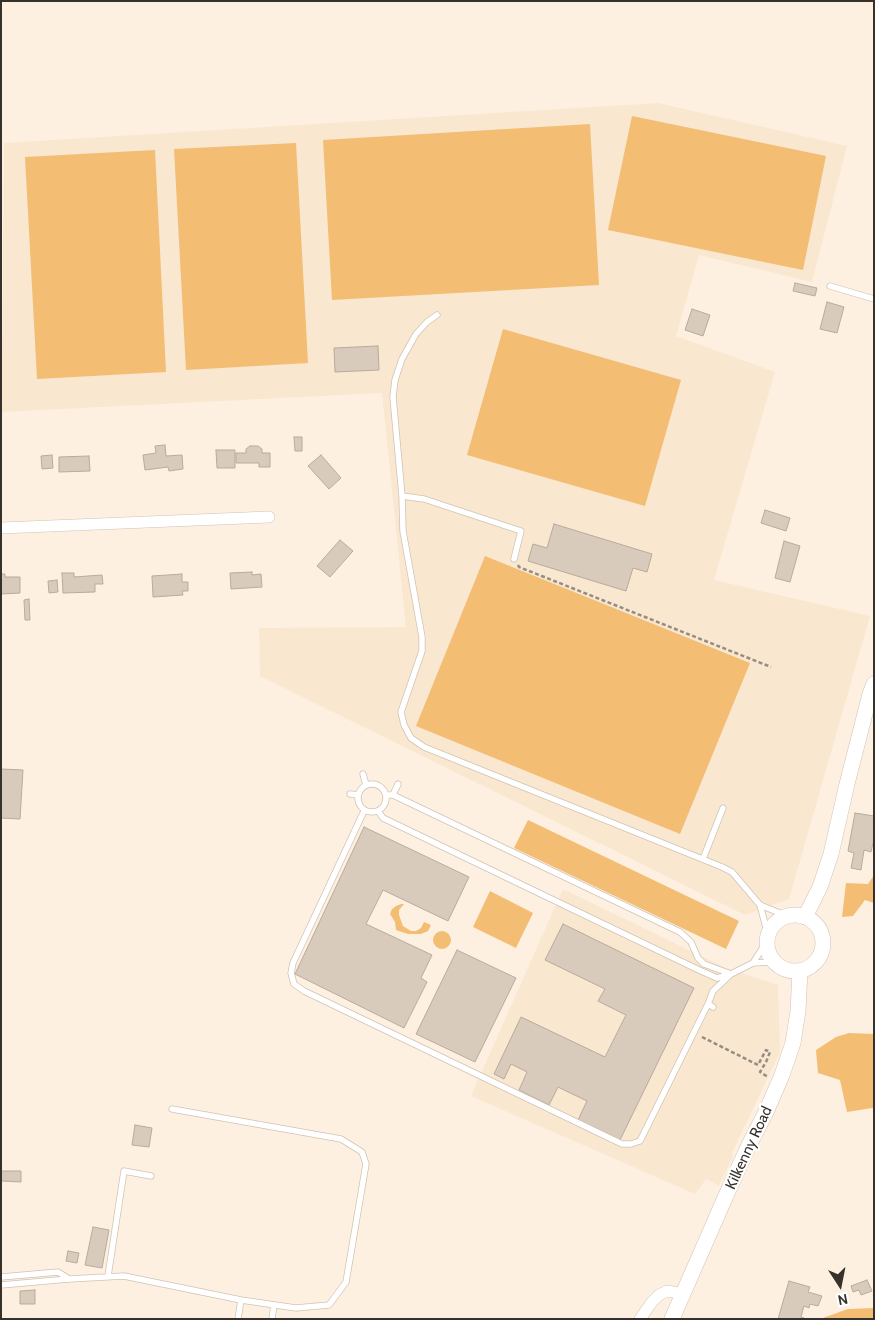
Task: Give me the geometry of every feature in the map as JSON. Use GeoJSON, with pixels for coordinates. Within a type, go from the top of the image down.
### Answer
{"type":"FeatureCollection","features":[{"type":"Feature","properties":{"kind":"main road"},"geometry":{"type":"LineString","coordinates":[[805,917],[820,887],[831,854],[846,784],[874,684]]}},
{"type":"Feature","properties":{"kind":"main road"},"geometry":{"type":"LineString","coordinates":[[787,916],[805,917],[818,927],[822,937],[822,949],[818,959],[810,967],[800,971],[788,971],[778,966],[773,962],[768,952],[767,938],[774,924],[787,916]]}},
{"type":"Feature","properties":{"kind":"main road","name":"Kilkenny Road"},"geometry":{"type":"LineString","coordinates":[[672,1319],[724,1200],[779,1082],[793,1043],[798,1011],[800,971]]}},
{"type":"Feature","properties":{"kind":"street"},"geometry":{"type":"LineString","coordinates":[[1,528],[269,517]]}},
{"type":"Feature","properties":{"kind":"street"},"geometry":{"type":"LineString","coordinates":[[640,1319],[659,1295],[667,1291],[684,1294]]}},
{"type":"Feature","properties":{"kind":"lane"},"geometry":{"type":"LineString","coordinates":[[830,286],[874,299]]}},
{"type":"Feature","properties":{"kind":"lane"},"geometry":{"type":"LineString","coordinates":[[436,315],[416,334],[402,359],[395,380],[393,397],[402,496],[403,531],[422,637],[422,652],[400,712],[411,738],[424,747],[732,872],[760,905],[787,916]]}},
{"type":"Feature","properties":{"kind":"lane"},"geometry":{"type":"LineString","coordinates":[[402,496],[424,499],[521,531],[514,558]]}},
{"type":"Feature","properties":{"kind":"lane"},"geometry":{"type":"LineString","coordinates":[[362,774],[366,785]]}},
{"type":"Feature","properties":{"kind":"lane"},"geometry":{"type":"LineString","coordinates":[[371,784],[380,787],[386,795],[385,805],[378,812],[364,811],[358,804],[358,795],[366,785],[371,784]]}},
{"type":"Feature","properties":{"kind":"lane"},"geometry":{"type":"LineString","coordinates":[[394,795],[398,784]]}},
{"type":"Feature","properties":{"kind":"lane"},"geometry":{"type":"LineString","coordinates":[[350,794],[358,795]]}},
{"type":"Feature","properties":{"kind":"lane"},"geometry":{"type":"LineString","coordinates":[[386,795],[394,795],[680,932],[692,942],[698,958],[704,964],[731,974]]}},
{"type":"Feature","properties":{"kind":"lane"},"geometry":{"type":"LineString","coordinates":[[703,859],[723,808]]}},
{"type":"Feature","properties":{"kind":"lane"},"geometry":{"type":"LineString","coordinates":[[364,811],[293,962],[291,973],[294,984],[304,991],[622,1144],[640,1141],[713,991],[731,974]]}},
{"type":"Feature","properties":{"kind":"lane"},"geometry":{"type":"LineString","coordinates":[[378,812],[383,818],[716,978],[731,974],[752,963],[773,962]]}},
{"type":"Feature","properties":{"kind":"lane"},"geometry":{"type":"LineString","coordinates":[[752,963],[767,938],[760,905]]}},
{"type":"Feature","properties":{"kind":"lane"},"geometry":{"type":"LineString","coordinates":[[708,1004],[714,1008]]}},
{"type":"Feature","properties":{"kind":"lane"},"geometry":{"type":"LineString","coordinates":[[1,1285],[124,1276],[274,1305],[296,1308],[329,1305],[346,1282],[366,1164],[362,1152],[342,1139],[172,1109]]}},
{"type":"Feature","properties":{"kind":"lane"},"geometry":{"type":"LineString","coordinates":[[108,1276],[124,1171],[151,1176]]}},
{"type":"Feature","properties":{"kind":"lane"},"geometry":{"type":"LineString","coordinates":[[2,1277],[58,1272],[69,1279]]}},
{"type":"Feature","properties":{"kind":"lane"},"geometry":{"type":"LineString","coordinates":[[238,1319],[241,1300]]}},
{"type":"Feature","properties":{"kind":"lane"},"geometry":{"type":"LineString","coordinates":[[272,1319],[274,1305]]}},
{"type":"Feature","properties":{"kind":"path"},"geometry":{"type":"LineString","coordinates":[[514,558],[519,566],[771,667]]}},
{"type":"Feature","properties":{"kind":"path"},"geometry":{"type":"LineString","coordinates":[[693,1032],[758,1065],[766,1050],[770,1052],[760,1072],[779,1082]]}},
{"type":"Feature","properties":{"kind":"shaded area"},"geometry":{"type":"Polygon","coordinates":[[[658,103],[847,146],[812,282],[699,255],[676,336],[775,372],[714,580],[870,616],[789,899],[745,915],[260,676],[259,628],[406,627],[382,393],[2,412],[4,143],[658,103]]]}},
{"type":"Feature","properties":{"kind":"shaded area"},"geometry":{"type":"Polygon","coordinates":[[[632,116],[826,156],[803,270],[608,230],[632,116]]]}},
{"type":"Feature","properties":{"kind":"shaded area"},"geometry":{"type":"Polygon","coordinates":[[[590,124],[599,285],[332,300],[323,140],[590,124]]]}},
{"type":"Feature","properties":{"kind":"shaded area"},"geometry":{"type":"Polygon","coordinates":[[[296,143],[308,363],[186,370],[174,149],[296,143]]]}},
{"type":"Feature","properties":{"kind":"shaded area"},"geometry":{"type":"Polygon","coordinates":[[[155,150],[166,372],[37,379],[25,157],[155,150]]]}},
{"type":"Feature","properties":{"kind":"shaded area"},"geometry":{"type":"Polygon","coordinates":[[[503,329],[681,380],[645,506],[467,455],[503,329]]]}},
{"type":"Feature","properties":{"kind":"shaded area"},"geometry":{"type":"Polygon","coordinates":[[[485,556],[750,663],[680,834],[416,726],[485,556]]]}},
{"type":"Feature","properties":{"kind":"shaded area"},"geometry":{"type":"Polygon","coordinates":[[[528,820],[739,921],[726,949],[514,848],[528,820]]]}},
{"type":"Feature","properties":{"kind":"shaded area"},"geometry":{"type":"Polygon","coordinates":[[[874,875],[874,903],[865,900],[853,916],[842,917],[846,883],[868,884],[874,875]]]}},
{"type":"Feature","properties":{"kind":"shaded area"},"geometry":{"type":"Polygon","coordinates":[[[563,889],[726,968],[778,985],[780,1052],[732,1153],[733,1156],[719,1186],[706,1179],[695,1194],[471,1096],[563,889]]]}},
{"type":"Feature","properties":{"kind":"shaded area"},"geometry":{"type":"Polygon","coordinates":[[[490,891],[533,913],[516,948],[473,927],[490,891]]]}},
{"type":"Feature","properties":{"kind":"shaded area"},"geometry":{"type":"Polygon","coordinates":[[[404,904],[399,910],[399,915],[403,926],[411,931],[416,931],[421,928],[424,922],[431,925],[428,931],[421,934],[408,934],[396,930],[395,922],[390,914],[392,909],[404,904]]]}},
{"type":"Feature","properties":{"kind":"shaded area"},"geometry":{"type":"Polygon","coordinates":[[[442,931],[448,934],[451,940],[448,946],[442,949],[436,946],[433,940],[436,934],[442,931]]]}},
{"type":"Feature","properties":{"kind":"shaded area"},"geometry":{"type":"Polygon","coordinates":[[[849,1033],[874,1034],[874,1109],[847,1112],[840,1080],[818,1073],[816,1050],[836,1037],[849,1033]]]}},
{"type":"Feature","properties":{"kind":"shaded area"},"geometry":{"type":"Polygon","coordinates":[[[874,1308],[874,1319],[820,1319],[848,1309],[874,1308]]]}},
{"type":"Feature","properties":{"kind":"building"},"geometry":{"type":"Polygon","coordinates":[[[795,283],[817,288],[815,296],[793,291],[795,283]]]}},
{"type":"Feature","properties":{"kind":"building"},"geometry":{"type":"Polygon","coordinates":[[[827,302],[844,307],[837,333],[820,329],[827,302]]]}},
{"type":"Feature","properties":{"kind":"building"},"geometry":{"type":"Polygon","coordinates":[[[692,309],[710,315],[703,336],[685,330],[692,309]]]}},
{"type":"Feature","properties":{"kind":"building"},"geometry":{"type":"Polygon","coordinates":[[[378,346],[379,370],[335,372],[334,348],[378,346]]]}},
{"type":"Feature","properties":{"kind":"building"},"geometry":{"type":"Polygon","coordinates":[[[294,437],[302,437],[302,451],[295,451],[294,437]]]}},
{"type":"Feature","properties":{"kind":"building"},"geometry":{"type":"Polygon","coordinates":[[[165,445],[166,456],[182,455],[183,469],[169,471],[168,467],[145,470],[143,455],[156,453],[155,446],[165,445]]]}},
{"type":"Feature","properties":{"kind":"building"},"geometry":{"type":"Polygon","coordinates":[[[250,446],[258,446],[262,449],[262,453],[270,453],[270,467],[259,467],[259,463],[236,463],[236,453],[246,453],[246,449],[250,446]]]}},
{"type":"Feature","properties":{"kind":"building"},"geometry":{"type":"Polygon","coordinates":[[[216,450],[235,450],[235,468],[217,468],[216,450]]]}},
{"type":"Feature","properties":{"kind":"building"},"geometry":{"type":"Polygon","coordinates":[[[52,455],[53,468],[42,469],[41,456],[52,455]]]}},
{"type":"Feature","properties":{"kind":"building"},"geometry":{"type":"Polygon","coordinates":[[[321,455],[341,478],[329,489],[308,466],[321,455]]]}},
{"type":"Feature","properties":{"kind":"building"},"geometry":{"type":"Polygon","coordinates":[[[89,456],[90,471],[59,472],[59,457],[89,456]]]}},
{"type":"Feature","properties":{"kind":"building"},"geometry":{"type":"Polygon","coordinates":[[[765,510],[790,518],[786,531],[761,523],[765,510]]]}},
{"type":"Feature","properties":{"kind":"building"},"geometry":{"type":"Polygon","coordinates":[[[554,524],[652,554],[647,572],[633,568],[626,591],[528,561],[533,544],[547,548],[554,524]]]}},
{"type":"Feature","properties":{"kind":"building"},"geometry":{"type":"Polygon","coordinates":[[[340,540],[353,551],[330,577],[317,566],[340,540]]]}},
{"type":"Feature","properties":{"kind":"building"},"geometry":{"type":"Polygon","coordinates":[[[784,541],[800,546],[790,582],[775,578],[784,541]]]}},
{"type":"Feature","properties":{"kind":"building"},"geometry":{"type":"Polygon","coordinates":[[[252,572],[252,575],[261,574],[262,587],[231,589],[230,573],[252,572]]]}},
{"type":"Feature","properties":{"kind":"building"},"geometry":{"type":"Polygon","coordinates":[[[62,573],[74,573],[74,577],[102,575],[103,584],[95,584],[95,592],[63,593],[62,573]]]}},
{"type":"Feature","properties":{"kind":"building"},"geometry":{"type":"Polygon","coordinates":[[[1,574],[5,574],[5,577],[20,577],[20,593],[1,594],[1,574]]]}},
{"type":"Feature","properties":{"kind":"building"},"geometry":{"type":"Polygon","coordinates":[[[182,574],[182,582],[188,582],[188,591],[182,591],[183,595],[153,597],[152,576],[182,574]]]}},
{"type":"Feature","properties":{"kind":"building"},"geometry":{"type":"Polygon","coordinates":[[[57,580],[58,592],[49,593],[48,581],[57,580]]]}},
{"type":"Feature","properties":{"kind":"building"},"geometry":{"type":"Polygon","coordinates":[[[29,599],[30,620],[25,620],[24,600],[29,599]]]}},
{"type":"Feature","properties":{"kind":"building"},"geometry":{"type":"Polygon","coordinates":[[[1,769],[23,770],[20,819],[1,818],[1,769]]]}},
{"type":"Feature","properties":{"kind":"building"},"geometry":{"type":"Polygon","coordinates":[[[855,813],[874,816],[874,839],[871,852],[864,850],[861,870],[851,868],[854,853],[848,851],[855,813]]]}},
{"type":"Feature","properties":{"kind":"building"},"geometry":{"type":"Polygon","coordinates":[[[364,827],[469,877],[448,921],[383,890],[366,924],[432,955],[421,978],[427,982],[404,1028],[295,974],[364,827]]]}},
{"type":"Feature","properties":{"kind":"building"},"geometry":{"type":"Polygon","coordinates":[[[563,924],[694,988],[620,1140],[578,1120],[587,1101],[558,1087],[549,1105],[519,1090],[527,1072],[511,1064],[504,1079],[494,1074],[521,1017],[605,1057],[626,1015],[598,1001],[605,989],[545,960],[563,924]]]}},
{"type":"Feature","properties":{"kind":"building"},"geometry":{"type":"Polygon","coordinates":[[[457,950],[516,978],[475,1062],[416,1034],[457,950]]]}},
{"type":"Feature","properties":{"kind":"building"},"geometry":{"type":"Polygon","coordinates":[[[135,1125],[152,1128],[149,1147],[132,1145],[135,1125]]]}},
{"type":"Feature","properties":{"kind":"building"},"geometry":{"type":"Polygon","coordinates":[[[1,1171],[21,1171],[21,1182],[1,1181],[1,1171]]]}},
{"type":"Feature","properties":{"kind":"building"},"geometry":{"type":"Polygon","coordinates":[[[93,1227],[109,1230],[102,1268],[85,1265],[93,1227]]]}},
{"type":"Feature","properties":{"kind":"building"},"geometry":{"type":"Polygon","coordinates":[[[68,1251],[79,1253],[77,1263],[66,1261],[68,1251]]]}},
{"type":"Feature","properties":{"kind":"building"},"geometry":{"type":"Polygon","coordinates":[[[867,1280],[872,1291],[861,1295],[859,1290],[853,1292],[851,1286],[867,1280]]]}},
{"type":"Feature","properties":{"kind":"building"},"geometry":{"type":"Polygon","coordinates":[[[789,1281],[810,1287],[808,1292],[822,1296],[818,1306],[810,1304],[809,1308],[804,1306],[801,1317],[804,1319],[778,1319],[789,1281]]]}},
{"type":"Feature","properties":{"kind":"building"},"geometry":{"type":"Polygon","coordinates":[[[35,1290],[35,1304],[20,1304],[20,1291],[35,1290]]]}}]}
